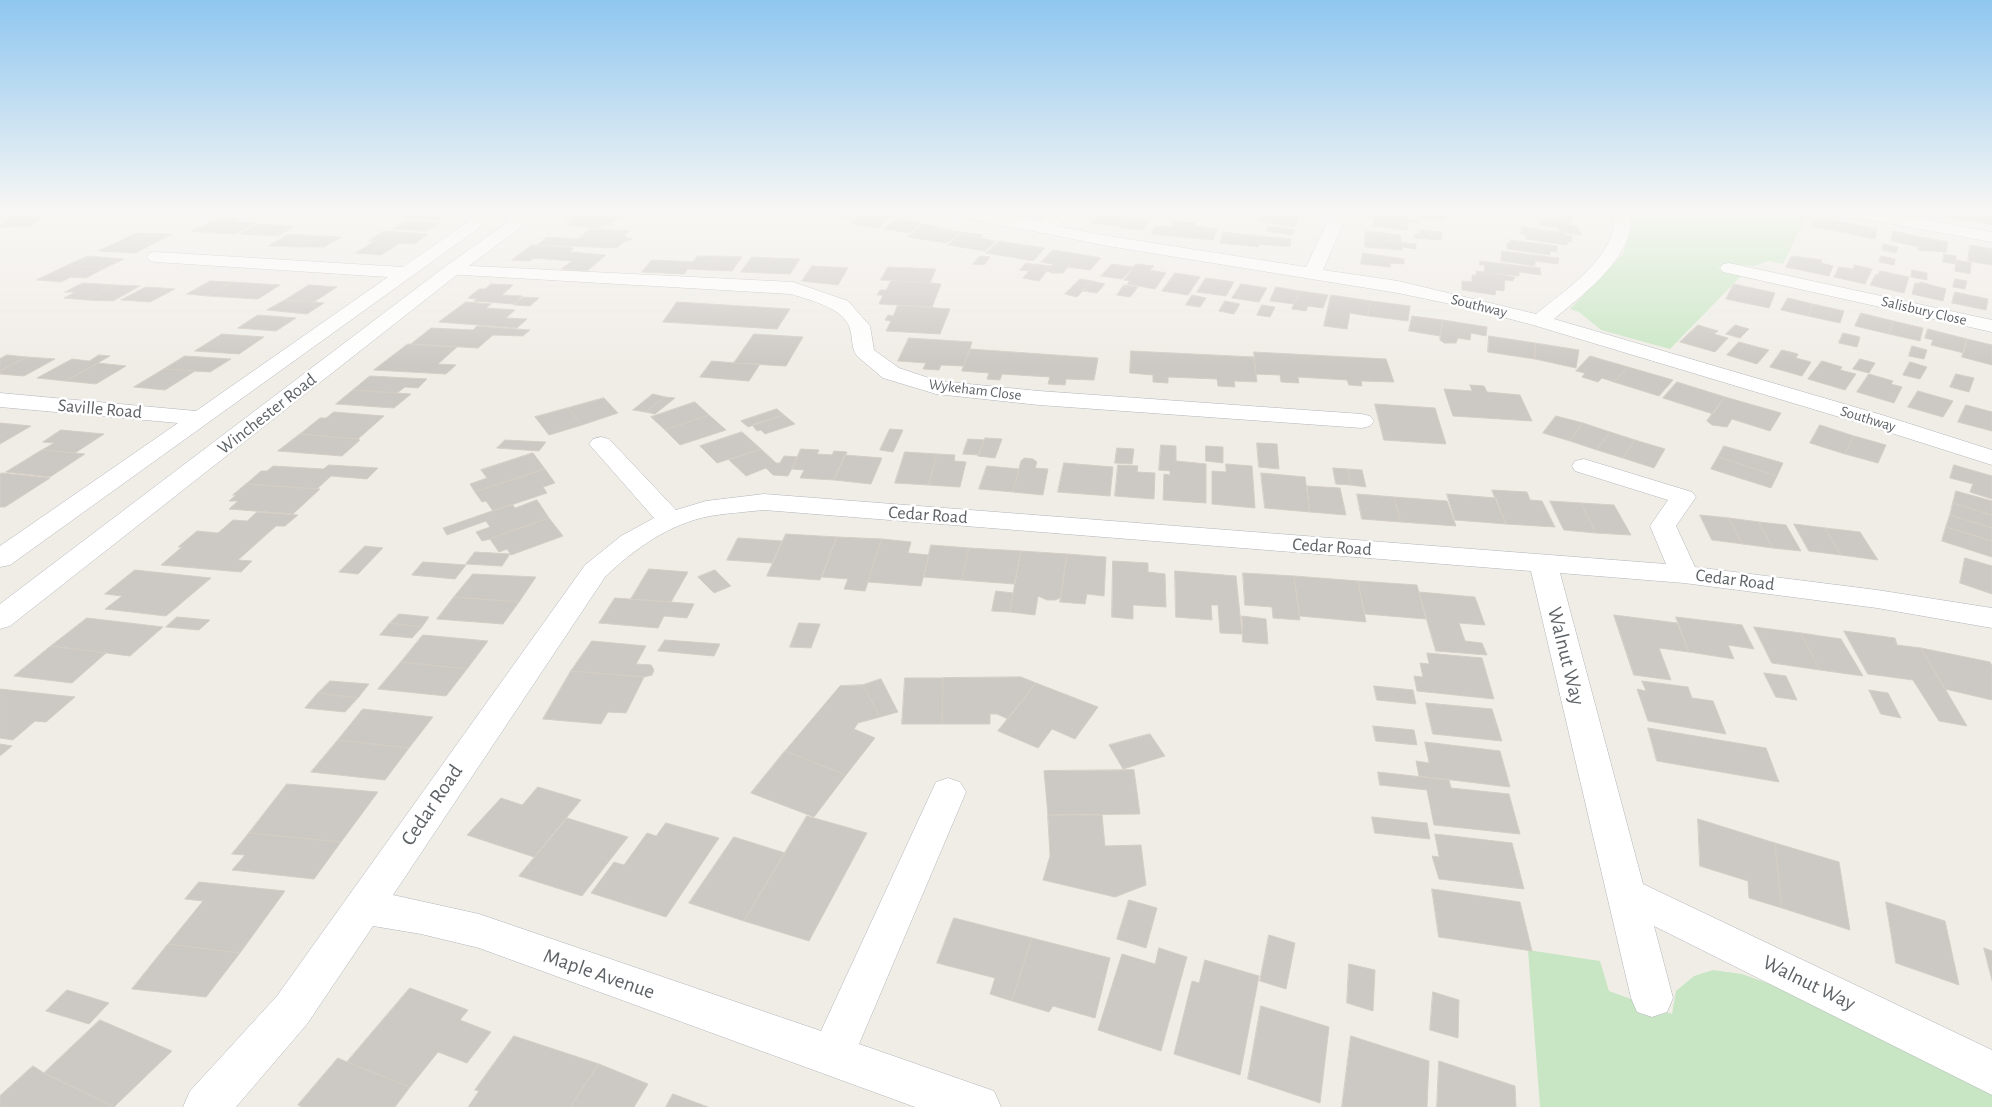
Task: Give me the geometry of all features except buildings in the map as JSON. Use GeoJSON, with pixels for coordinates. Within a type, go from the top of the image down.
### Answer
{"type":"FeatureCollection","features":[{"type":"Feature","properties":{"kind":"street"},"geometry":{"type":"LineString","coordinates":[[225,262],[406,274]]}},
{"type":"Feature","properties":{"kind":"street","name":"Winchester Road"},"geometry":{"type":"LineString","coordinates":[[0,559],[423,262]]}},
{"type":"Feature","properties":{"kind":"street","name":"Winchester Road"},"geometry":{"type":"LineString","coordinates":[[0,619],[464,262]]}},
{"type":"Feature","properties":{"kind":"street","name":"Southway"},"geometry":{"type":"LineString","coordinates":[[1237,262],[1398,287],[1467,302],[1540,321],[1874,420],[1992,458]]}},
{"type":"Feature","properties":{"kind":"street"},"geometry":{"type":"LineString","coordinates":[[1312,273],[1317,262]]}},
{"type":"Feature","properties":{"kind":"street"},"geometry":{"type":"LineString","coordinates":[[1540,321],[1583,285],[1604,262]]}},
{"type":"Feature","properties":{"kind":"street","name":"Salisbury Close"},"geometry":{"type":"LineString","coordinates":[[1729,268],[1773,270],[1992,326]]}},
{"type":"Feature","properties":{"kind":"street","name":"Wykeham Close"},"geometry":{"type":"LineString","coordinates":[[452,270],[793,288],[841,304],[860,326],[864,352],[891,373],[936,387],[1040,398],[1362,421]]}},
{"type":"Feature","properties":{"kind":"street","name":"Saville Road"},"geometry":{"type":"LineString","coordinates":[[0,400],[200,418]]}},
{"type":"Feature","properties":{"kind":"street"},"geometry":{"type":"LineString","coordinates":[[601,444],[671,520]]}},
{"type":"Feature","properties":{"kind":"street"},"geometry":{"type":"LineString","coordinates":[[1584,466],[1683,497],[1663,526],[1684,574]]}},
{"type":"Feature","properties":{"kind":"street","name":"Cedar Road"},"geometry":{"type":"LineString","coordinates":[[206,1107],[292,1010],[595,571],[618,549],[643,532],[671,520],[706,509],[764,502],[1684,574],[1877,599],[1992,618]]}},
{"type":"Feature","properties":{"kind":"street","name":"Walnut Way"},"geometry":{"type":"LineString","coordinates":[[1543,563],[1652,998]]}},
{"type":"Feature","properties":{"kind":"street"},"geometry":{"type":"LineString","coordinates":[[832,1056],[948,792]]}},
{"type":"Feature","properties":{"kind":"street","name":"Walnut Way"},"geometry":{"type":"LineString","coordinates":[[1626,894],[1992,1073]]}},
{"type":"Feature","properties":{"kind":"street","name":"Maple Avenue"},"geometry":{"type":"LineString","coordinates":[[362,907],[421,917],[480,931],[978,1107]]}},
{"type":"Feature","properties":{"kind":"green space"},"geometry":{"type":"Polygon","coordinates":[[[1616,262],[1766,262],[1755,266],[1723,264],[1718,269],[1742,275],[1670,349],[1601,330],[1579,312],[1570,309],[1616,262]]]}},
{"type":"Feature","properties":{"kind":"green space"},"geometry":{"type":"Polygon","coordinates":[[[1528,950],[1600,961],[1609,991],[1672,1014],[1676,991],[1694,976],[1713,970],[1742,974],[1778,987],[1992,1092],[1992,1107],[1540,1107],[1528,950]]]}}]}
